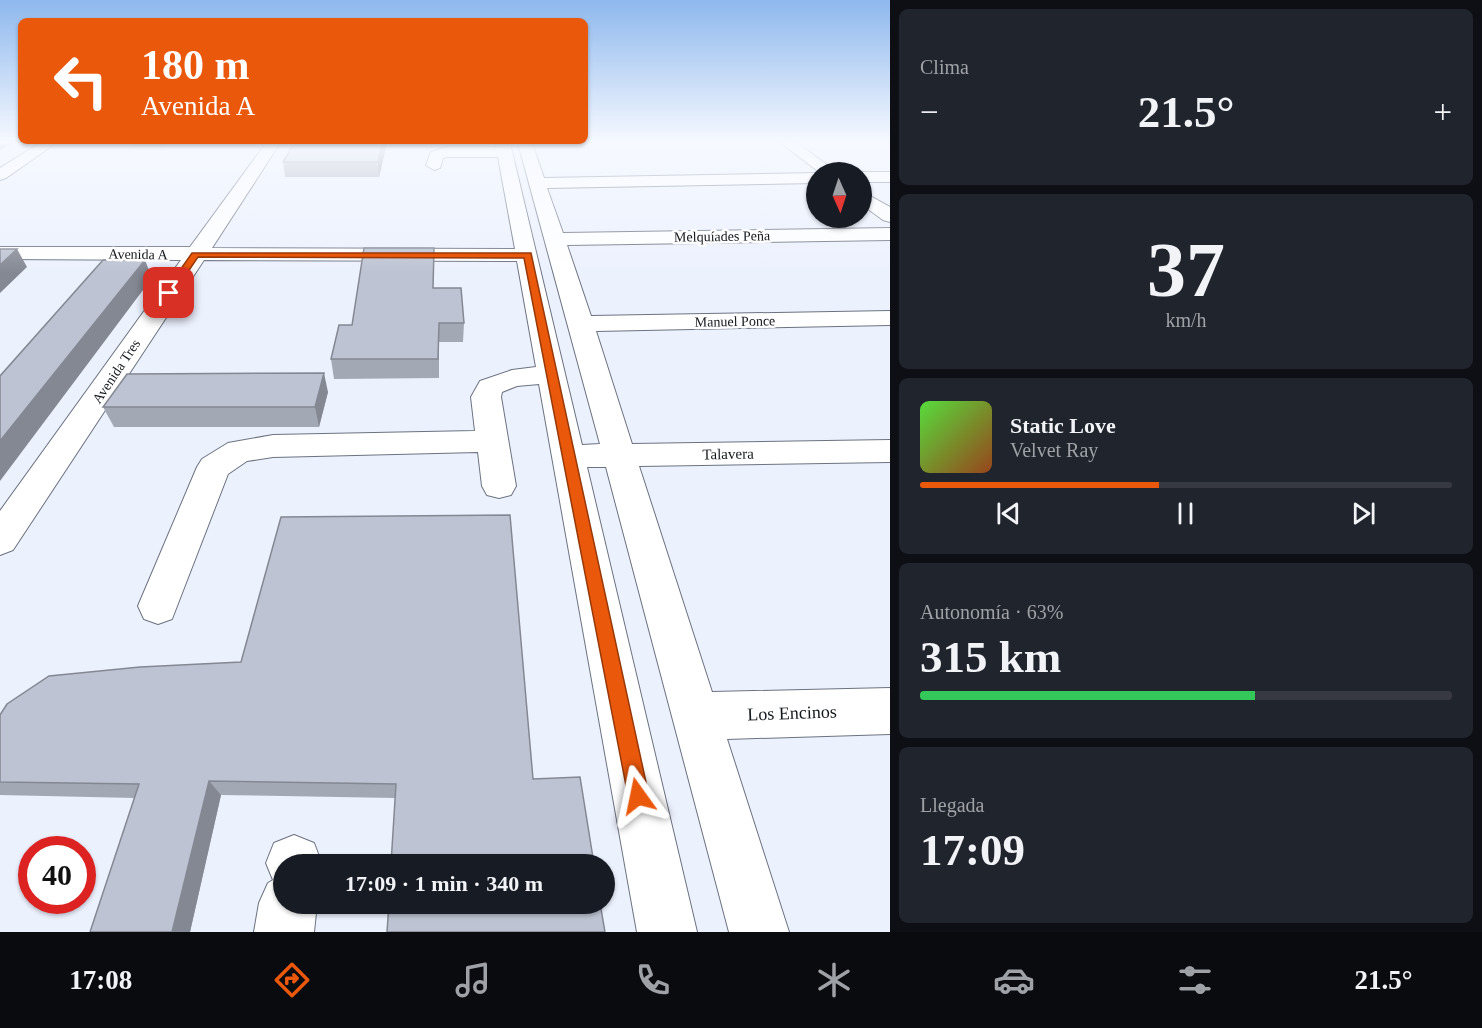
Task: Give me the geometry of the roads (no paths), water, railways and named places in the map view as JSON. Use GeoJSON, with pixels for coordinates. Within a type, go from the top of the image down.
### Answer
{"type":"FeatureCollection","features":[{"type":"Feature","properties":{"kind":"street","name":"Avenida Tres"},"geometry":{"type":"LineString","coordinates":[[0,540],[243,186]]}},
{"type":"Feature","properties":{"kind":"street"},"geometry":{"type":"LineString","coordinates":[[526,186],[541,247],[551,375],[667,932]]}},
{"type":"Feature","properties":{"kind":"street"},"geometry":{"type":"LineString","coordinates":[[872,204],[890,216]]}},
{"type":"Feature","properties":{"kind":"street","name":"Melquíades Peña"},"geometry":{"type":"LineString","coordinates":[[541,247],[890,234]]}},
{"type":"Feature","properties":{"kind":"street","name":"Avenida A"},"geometry":{"type":"LineString","coordinates":[[0,253],[195,255],[541,247]]}},
{"type":"Feature","properties":{"kind":"street"},"geometry":{"type":"LineString","coordinates":[[541,247],[581,324],[759,932]]}},
{"type":"Feature","properties":{"kind":"street","name":"Manuel Ponce"},"geometry":{"type":"LineString","coordinates":[[581,324],[890,318]]}},
{"type":"Feature","properties":{"kind":"street"},"geometry":{"type":"LineString","coordinates":[[499,486],[486,396],[490,387],[512,378],[551,375]]}},
{"type":"Feature","properties":{"kind":"street"},"geometry":{"type":"LineString","coordinates":[[158,606],[214,467],[239,451],[273,446],[492,441]]}},
{"type":"Feature","properties":{"kind":"street","name":"Talavera"},"geometry":{"type":"LineString","coordinates":[[567,456],[890,451]]}},
{"type":"Feature","properties":{"kind":"street","name":"Los Encinos"},"geometry":{"type":"LineString","coordinates":[[694,716],[890,711]]}},
{"type":"Feature","properties":{"kind":"street"},"geometry":{"type":"LineString","coordinates":[[284,932],[287,914]]}}]}
